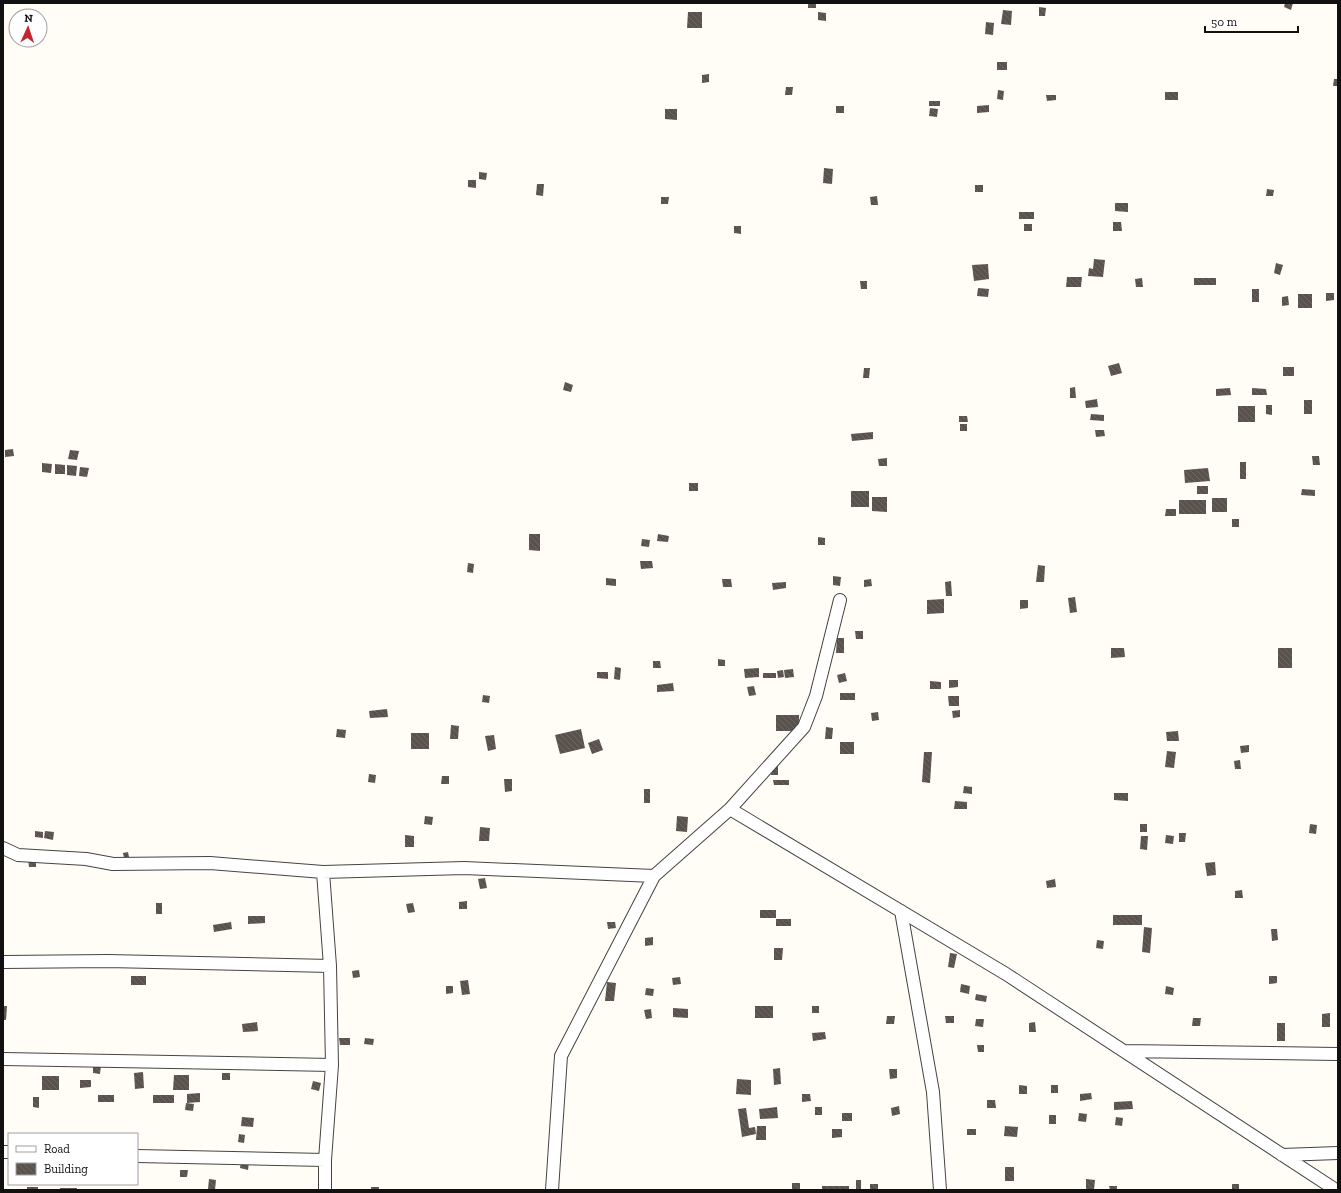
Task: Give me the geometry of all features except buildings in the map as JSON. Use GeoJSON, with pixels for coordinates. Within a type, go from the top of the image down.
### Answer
{"type":"FeatureCollection","features":[{"type":"Feature","properties":{"kind":"street"},"geometry":{"type":"LineString","coordinates":[[552,1190],[561,1056],[654,876],[730,809],[804,727],[816,696],[840,600]]}},
{"type":"Feature","properties":{"kind":"street"},"geometry":{"type":"LineString","coordinates":[[730,809],[1006,974],[1336,1190]]}},
{"type":"Feature","properties":{"kind":"street"},"geometry":{"type":"LineString","coordinates":[[3,848],[18,855],[86,859],[113,864],[210,863],[323,872],[464,868],[654,876]]}},
{"type":"Feature","properties":{"kind":"street"},"geometry":{"type":"LineString","coordinates":[[323,872],[330,966],[332,1064],[325,1160],[325,1190]]}},
{"type":"Feature","properties":{"kind":"street"},"geometry":{"type":"LineString","coordinates":[[901,911],[933,1092],[940,1190]]}},
{"type":"Feature","properties":{"kind":"street"},"geometry":{"type":"LineString","coordinates":[[3,962],[108,961],[330,966]]}},
{"type":"Feature","properties":{"kind":"street"},"geometry":{"type":"LineString","coordinates":[[1124,1052],[1338,1054]]}},
{"type":"Feature","properties":{"kind":"street"},"geometry":{"type":"LineString","coordinates":[[3,1059],[332,1064]]}},
{"type":"Feature","properties":{"kind":"street"},"geometry":{"type":"LineString","coordinates":[[1282,1154],[1338,1153]]}},
{"type":"Feature","properties":{"kind":"street"},"geometry":{"type":"LineString","coordinates":[[138,1156],[325,1160]]}}]}
